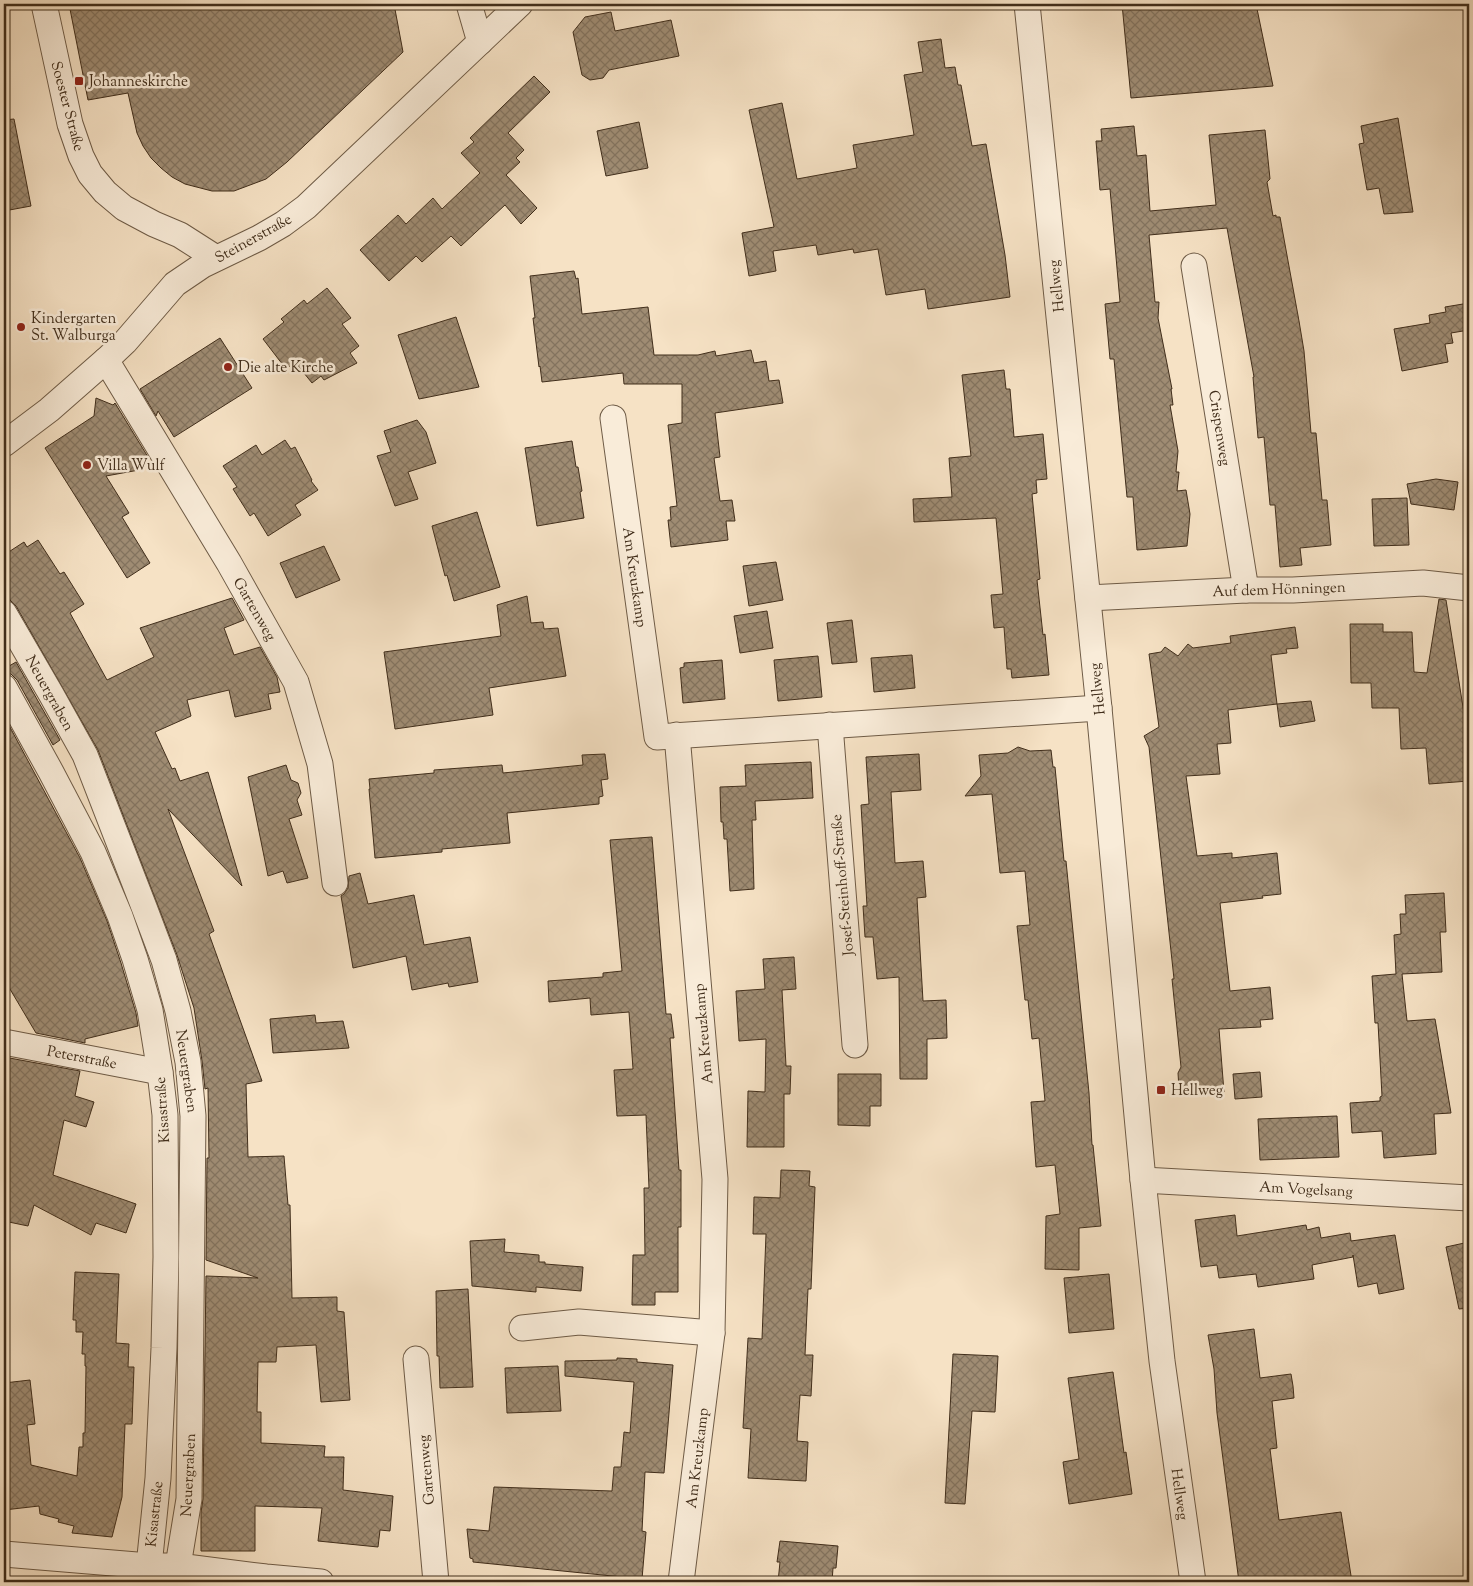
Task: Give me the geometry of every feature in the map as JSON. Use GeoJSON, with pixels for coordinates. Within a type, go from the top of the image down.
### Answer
{"type":"FeatureCollection","features":[{"type":"Feature","properties":{"kind":"street","name":"Soester Straße"},"geometry":{"type":"LineString","coordinates":[[44,4],[70,124],[80,156],[90,174],[105,192],[124,208],[180,235],[216,258]]}},
{"type":"Feature","properties":{"kind":"street"},"geometry":{"type":"LineString","coordinates":[[469,4],[480,42]]}},
{"type":"Feature","properties":{"kind":"street","name":"Steinerstraße"},"geometry":{"type":"LineString","coordinates":[[4,444],[49,410],[106,360],[125,342],[175,284],[203,265],[267,233],[306,207],[520,4]]}},
{"type":"Feature","properties":{"kind":"street","name":"Hellweg"},"geometry":{"type":"LineString","coordinates":[[1027,4],[1036,77],[1099,708],[1143,1180],[1162,1361],[1192,1582]]}},
{"type":"Feature","properties":{"kind":"street","name":"Crispenweg"},"geometry":{"type":"LineString","coordinates":[[1194,266],[1246,590]]}},
{"type":"Feature","properties":{"kind":"street","name":"Gartenweg"},"geometry":{"type":"LineString","coordinates":[[106,360],[229,563],[296,682],[320,764],[335,882]]}},
{"type":"Feature","properties":{"kind":"street","name":"Am Kreuzkamp"},"geometry":{"type":"LineString","coordinates":[[612,418],[667,736],[715,1179],[712,1333],[681,1582]]}},
{"type":"Feature","properties":{"kind":"street","name":"Auf dem Hönningen"},"geometry":{"type":"LineString","coordinates":[[1088,598],[1423,583],[1469,588]]}},
{"type":"Feature","properties":{"kind":"street","name":"Neuergraben"},"geometry":{"type":"LineString","coordinates":[[4,613],[84,755],[164,960],[178,1011],[188,1062],[193,1116],[190,1499],[178,1566]]}},
{"type":"Feature","properties":{"kind":"street","name":"Kisastraße"},"geometry":{"type":"LineString","coordinates":[[4,686],[52,772],[93,852],[120,916],[150,1010],[165,1115],[166,1257],[158,1478],[150,1566]]}},
{"type":"Feature","properties":{"kind":"street"},"geometry":{"type":"LineString","coordinates":[[667,736],[1099,708]]}},
{"type":"Feature","properties":{"kind":"street","name":"Josef-Steinhoff-Straße"},"geometry":{"type":"LineString","coordinates":[[830,724],[855,1045]]}},
{"type":"Feature","properties":{"kind":"street","name":"Peterstraße"},"geometry":{"type":"LineString","coordinates":[[4,1042],[160,1072]]}},
{"type":"Feature","properties":{"kind":"street","name":"Am Vogelsang"},"geometry":{"type":"LineString","coordinates":[[1143,1180],[1469,1198]]}},
{"type":"Feature","properties":{"kind":"street"},"geometry":{"type":"LineString","coordinates":[[522,1328],[579,1322],[712,1333]]}},
{"type":"Feature","properties":{"kind":"street","name":"Gartenweg"},"geometry":{"type":"LineString","coordinates":[[416,1359],[436,1582]]}},
{"type":"Feature","properties":{"kind":"street"},"geometry":{"type":"LineString","coordinates":[[4,1554],[150,1566],[178,1566],[267,1580],[321,1582]]}},
{"type":"Feature","properties":{"kind":"building"},"geometry":{"type":"Polygon","coordinates":[[[69,4],[394,4],[403,52],[287,162],[266,179],[234,191],[212,191],[185,184],[172,177],[151,158],[137,133],[128,93],[88,100],[69,4]]]}},
{"type":"Feature","properties":{"kind":"building"},"geometry":{"type":"Polygon","coordinates":[[[1122,4],[1256,4],[1273,86],[1131,98],[1122,4]]]}},
{"type":"Feature","properties":{"kind":"building"},"geometry":{"type":"Polygon","coordinates":[[[611,12],[615,31],[671,20],[679,56],[609,70],[603,78],[590,80],[582,75],[573,32],[585,17],[611,12]]]}},
{"type":"Feature","properties":{"kind":"building"},"geometry":{"type":"Polygon","coordinates":[[[941,39],[945,68],[955,67],[958,85],[961,85],[972,146],[986,144],[1005,255],[1010,297],[928,309],[925,289],[886,295],[878,249],[854,253],[853,249],[818,255],[816,245],[773,251],[776,271],[749,276],[742,233],[774,227],[749,110],[782,103],[797,179],[857,168],[853,145],[914,135],[904,75],[923,72],[918,42],[941,39]]]}},
{"type":"Feature","properties":{"kind":"building"},"geometry":{"type":"Polygon","coordinates":[[[534,76],[550,92],[508,133],[524,150],[516,158],[520,162],[506,175],[537,208],[521,224],[505,205],[461,246],[451,236],[422,262],[416,256],[389,281],[360,250],[398,215],[406,224],[433,198],[442,209],[480,173],[461,153],[474,142],[470,138],[534,76]]]}},
{"type":"Feature","properties":{"kind":"building"},"geometry":{"type":"Polygon","coordinates":[[[1398,118],[1413,212],[1384,214],[1379,188],[1367,190],[1359,144],[1364,143],[1361,126],[1398,118]]]}},
{"type":"Feature","properties":{"kind":"building"},"geometry":{"type":"Polygon","coordinates":[[[14,119],[31,206],[4,211],[4,120],[14,119]]]}},
{"type":"Feature","properties":{"kind":"building"},"geometry":{"type":"Polygon","coordinates":[[[639,122],[648,168],[606,176],[597,131],[639,122]]]}},
{"type":"Feature","properties":{"kind":"building"},"geometry":{"type":"Polygon","coordinates":[[[1134,126],[1137,156],[1146,155],[1150,211],[1216,205],[1209,135],[1265,130],[1270,179],[1267,182],[1273,216],[1280,217],[1299,321],[1304,351],[1311,433],[1316,433],[1322,500],[1327,500],[1331,545],[1300,548],[1302,565],[1280,567],[1275,505],[1270,505],[1264,437],[1258,438],[1254,377],[1227,228],[1149,235],[1155,302],[1159,302],[1158,318],[1172,389],[1173,405],[1170,405],[1178,451],[1176,472],[1179,472],[1177,491],[1186,490],[1190,514],[1187,546],[1137,550],[1133,497],[1127,497],[1114,359],[1110,359],[1105,304],[1120,302],[1110,189],[1100,190],[1096,141],[1102,141],[1101,129],[1134,126]]]}},
{"type":"Feature","properties":{"kind":"building"},"geometry":{"type":"Polygon","coordinates":[[[574,271],[576,279],[578,278],[582,314],[648,307],[654,355],[698,355],[715,351],[716,356],[751,350],[754,363],[766,361],[769,381],[779,380],[783,403],[715,413],[720,457],[714,458],[720,501],[732,500],[735,521],[726,521],[728,540],[671,547],[668,520],[671,520],[670,507],[677,506],[668,425],[682,423],[682,384],[624,384],[623,373],[542,382],[533,318],[535,318],[530,276],[574,271]]]}},
{"type":"Feature","properties":{"kind":"building"},"geometry":{"type":"Polygon","coordinates":[[[327,288],[351,318],[342,324],[359,346],[350,353],[357,363],[324,380],[321,376],[312,383],[295,362],[286,369],[263,339],[284,322],[281,319],[304,300],[307,304],[327,288]]]}},
{"type":"Feature","properties":{"kind":"building"},"geometry":{"type":"Polygon","coordinates":[[[1469,303],[1469,330],[1451,333],[1453,343],[1445,344],[1448,362],[1402,371],[1394,329],[1430,323],[1429,315],[1446,312],[1445,307],[1469,303]]]}},
{"type":"Feature","properties":{"kind":"building"},"geometry":{"type":"Polygon","coordinates":[[[456,317],[479,387],[419,399],[398,335],[456,317]]]}},
{"type":"Feature","properties":{"kind":"building"},"geometry":{"type":"Polygon","coordinates":[[[220,338],[252,388],[174,437],[158,411],[156,416],[140,389],[220,338]]]}},
{"type":"Feature","properties":{"kind":"building"},"geometry":{"type":"Polygon","coordinates":[[[1004,370],[1006,389],[1010,389],[1014,437],[1043,434],[1047,479],[1036,480],[1037,493],[1032,494],[1040,579],[1037,580],[1049,675],[1012,678],[1011,669],[1007,669],[1004,627],[994,628],[991,595],[1003,594],[996,518],[914,522],[913,499],[952,497],[949,458],[971,456],[962,375],[1004,370]]]}},
{"type":"Feature","properties":{"kind":"building","name":"Villa Wulf"},"geometry":{"type":"Polygon","coordinates":[[[96,398],[113,405],[115,403],[148,457],[146,463],[139,470],[106,476],[129,513],[122,517],[150,563],[127,578],[45,448],[94,416],[96,398]]]}},
{"type":"Feature","properties":{"kind":"building"},"geometry":{"type":"Polygon","coordinates":[[[417,420],[426,432],[436,463],[408,472],[418,499],[395,506],[377,456],[391,452],[384,431],[417,420]]]}},
{"type":"Feature","properties":{"kind":"building"},"geometry":{"type":"Polygon","coordinates":[[[285,440],[291,449],[295,447],[311,481],[318,490],[295,505],[301,515],[268,536],[254,513],[250,516],[233,489],[237,487],[223,466],[256,445],[262,455],[285,440]]]}},
{"type":"Feature","properties":{"kind":"building"},"geometry":{"type":"Polygon","coordinates":[[[572,441],[582,491],[580,492],[584,518],[537,526],[525,448],[572,441]]]}},
{"type":"Feature","properties":{"kind":"building"},"geometry":{"type":"Polygon","coordinates":[[[1436,479],[1458,482],[1454,510],[1411,504],[1407,484],[1436,479]]]}},
{"type":"Feature","properties":{"kind":"building"},"geometry":{"type":"Polygon","coordinates":[[[1407,498],[1409,545],[1374,546],[1372,499],[1407,498]]]}},
{"type":"Feature","properties":{"kind":"building"},"geometry":{"type":"Polygon","coordinates":[[[477,512],[500,587],[454,601],[447,575],[445,576],[432,526],[477,512]]]}},
{"type":"Feature","properties":{"kind":"building"},"geometry":{"type":"Polygon","coordinates":[[[38,540],[60,574],[64,572],[84,604],[70,613],[107,680],[154,657],[140,628],[232,598],[244,620],[224,628],[234,655],[260,647],[277,677],[280,692],[268,694],[271,709],[235,717],[229,690],[187,700],[191,716],[155,732],[172,769],[175,768],[180,781],[208,772],[242,886],[168,809],[214,931],[209,934],[262,1081],[246,1084],[248,1157],[284,1156],[288,1205],[290,1205],[292,1298],[337,1297],[337,1311],[344,1312],[350,1400],[321,1402],[316,1345],[277,1347],[276,1362],[258,1362],[257,1412],[261,1412],[261,1443],[325,1446],[324,1457],[344,1457],[343,1490],[393,1496],[390,1531],[380,1530],[378,1547],[318,1541],[322,1508],[255,1506],[255,1551],[201,1551],[206,1276],[258,1278],[206,1260],[207,1158],[209,1158],[208,1088],[205,1089],[194,1008],[177,955],[98,750],[16,606],[4,590],[4,555],[24,542],[27,547],[38,540]]]}},
{"type":"Feature","properties":{"kind":"building"},"geometry":{"type":"Polygon","coordinates":[[[324,546],[340,580],[296,598],[280,563],[324,546]]]}},
{"type":"Feature","properties":{"kind":"building"},"geometry":{"type":"Polygon","coordinates":[[[776,562],[783,600],[749,606],[743,566],[776,562]]]}},
{"type":"Feature","properties":{"kind":"building"},"geometry":{"type":"Polygon","coordinates":[[[527,596],[531,623],[543,622],[544,629],[558,628],[566,676],[489,688],[493,715],[395,729],[384,652],[501,636],[497,605],[527,596]]]}},
{"type":"Feature","properties":{"kind":"building"},"geometry":{"type":"Polygon","coordinates":[[[1439,599],[1446,600],[1469,745],[1469,781],[1429,784],[1426,748],[1401,749],[1399,708],[1372,708],[1371,683],[1351,683],[1350,624],[1383,624],[1383,632],[1412,632],[1414,672],[1427,673],[1439,599]]]}},
{"type":"Feature","properties":{"kind":"building"},"geometry":{"type":"Polygon","coordinates":[[[767,611],[773,648],[740,653],[734,616],[767,611]]]}},
{"type":"Feature","properties":{"kind":"building"},"geometry":{"type":"Polygon","coordinates":[[[852,620],[857,662],[832,664],[827,623],[852,620]]]}},
{"type":"Feature","properties":{"kind":"building"},"geometry":{"type":"Polygon","coordinates":[[[1295,627],[1298,648],[1286,649],[1287,653],[1271,655],[1277,704],[1228,710],[1231,743],[1217,744],[1220,774],[1186,776],[1197,856],[1232,853],[1232,858],[1277,853],[1281,894],[1220,903],[1230,991],[1270,987],[1273,1019],[1260,1020],[1261,1027],[1219,1029],[1224,1092],[1197,1093],[1196,1087],[1179,1089],[1178,1073],[1181,1067],[1172,979],[1174,979],[1149,747],[1144,736],[1159,727],[1149,654],[1161,652],[1165,647],[1178,656],[1188,644],[1193,648],[1231,643],[1230,636],[1295,627]]]}},
{"type":"Feature","properties":{"kind":"building"},"geometry":{"type":"Polygon","coordinates":[[[912,655],[915,688],[874,692],[871,658],[912,655]]]}},
{"type":"Feature","properties":{"kind":"building"},"geometry":{"type":"Polygon","coordinates":[[[818,656],[822,697],[778,701],[774,660],[818,656]]]}},
{"type":"Feature","properties":{"kind":"building"},"geometry":{"type":"Polygon","coordinates":[[[722,660],[725,699],[683,703],[680,668],[684,667],[684,663],[722,660]]]}},
{"type":"Feature","properties":{"kind":"building"},"geometry":{"type":"Polygon","coordinates":[[[16,662],[60,740],[53,745],[17,680],[11,674],[4,673],[4,669],[16,662]]]}},
{"type":"Feature","properties":{"kind":"building"},"geometry":{"type":"Polygon","coordinates":[[[1311,701],[1315,721],[1280,727],[1277,704],[1311,701]]]}},
{"type":"Feature","properties":{"kind":"building"},"geometry":{"type":"Polygon","coordinates":[[[4,716],[80,858],[107,921],[136,1013],[138,1026],[85,1039],[85,1043],[36,1033],[4,979],[4,716]]]}},
{"type":"Feature","properties":{"kind":"building"},"geometry":{"type":"Polygon","coordinates":[[[1018,747],[1030,751],[1051,750],[1053,767],[1055,767],[1064,861],[1066,861],[1101,1226],[1079,1228],[1079,1270],[1045,1269],[1046,1216],[1060,1214],[1055,1165],[1036,1167],[1031,1102],[1045,1101],[1039,1038],[1032,1039],[1028,1000],[1025,1000],[1017,926],[1030,925],[1025,871],[1000,873],[992,794],[965,796],[981,776],[979,755],[1008,753],[1018,747]]]}},
{"type":"Feature","properties":{"kind":"building"},"geometry":{"type":"Polygon","coordinates":[[[605,754],[608,779],[601,780],[603,796],[599,797],[599,804],[507,813],[510,843],[442,849],[442,852],[375,858],[369,779],[434,773],[434,770],[502,765],[503,773],[583,765],[582,755],[605,754]]]}},
{"type":"Feature","properties":{"kind":"building"},"geometry":{"type":"Polygon","coordinates":[[[919,754],[921,790],[891,792],[895,863],[923,861],[926,897],[917,898],[923,1001],[946,1000],[947,1038],[927,1039],[927,1079],[900,1079],[899,977],[877,979],[873,937],[865,937],[863,906],[867,906],[861,805],[869,804],[866,757],[919,754]]]}},
{"type":"Feature","properties":{"kind":"building"},"geometry":{"type":"Polygon","coordinates":[[[811,762],[813,798],[755,801],[756,820],[752,820],[754,889],[730,891],[727,839],[724,839],[723,822],[721,822],[720,787],[746,786],[745,765],[811,762]]]}},
{"type":"Feature","properties":{"kind":"building"},"geometry":{"type":"Polygon","coordinates":[[[286,765],[291,780],[298,783],[301,793],[297,800],[302,815],[289,819],[308,878],[287,883],[283,871],[268,876],[248,777],[286,765]]]}},
{"type":"Feature","properties":{"kind":"building"},"geometry":{"type":"Polygon","coordinates":[[[652,837],[666,1014],[671,1014],[674,1038],[670,1038],[679,1170],[681,1170],[681,1227],[678,1227],[678,1292],[655,1292],[655,1305],[632,1305],[633,1255],[645,1255],[644,1188],[649,1188],[646,1115],[617,1116],[614,1070],[633,1069],[629,1012],[591,1015],[590,998],[549,1002],[548,981],[603,977],[603,973],[622,971],[610,840],[652,837]]]}},
{"type":"Feature","properties":{"kind":"building"},"geometry":{"type":"Polygon","coordinates":[[[360,873],[368,904],[414,895],[424,945],[470,937],[478,982],[449,987],[448,983],[412,990],[406,956],[353,968],[341,896],[348,888],[349,876],[360,873]]]}},
{"type":"Feature","properties":{"kind":"building"},"geometry":{"type":"Polygon","coordinates":[[[1444,893],[1446,932],[1440,932],[1442,972],[1402,974],[1407,1021],[1435,1019],[1451,1113],[1434,1114],[1436,1154],[1384,1158],[1382,1131],[1352,1133],[1350,1103],[1380,1101],[1382,1096],[1378,1023],[1375,1023],[1372,976],[1396,974],[1394,935],[1401,934],[1400,914],[1406,914],[1405,895],[1444,893]]]}},
{"type":"Feature","properties":{"kind":"building"},"geometry":{"type":"Polygon","coordinates":[[[794,957],[796,989],[782,990],[786,1066],[791,1066],[790,1094],[784,1094],[784,1147],[747,1147],[748,1091],[765,1092],[766,1039],[739,1041],[736,991],[765,989],[763,959],[794,957]]]}},
{"type":"Feature","properties":{"kind":"building"},"geometry":{"type":"Polygon","coordinates":[[[315,1015],[316,1023],[343,1021],[349,1048],[273,1053],[270,1019],[315,1015]]]}},
{"type":"Feature","properties":{"kind":"building"},"geometry":{"type":"Polygon","coordinates":[[[4,1057],[80,1071],[75,1096],[94,1102],[86,1127],[64,1120],[53,1175],[136,1204],[126,1233],[96,1223],[91,1235],[34,1205],[28,1226],[4,1221],[4,1057]]]}},
{"type":"Feature","properties":{"kind":"building"},"geometry":{"type":"Polygon","coordinates":[[[1260,1072],[1262,1097],[1235,1099],[1233,1074],[1260,1072]]]}},
{"type":"Feature","properties":{"kind":"building"},"geometry":{"type":"Polygon","coordinates":[[[838,1074],[881,1074],[881,1106],[870,1106],[870,1126],[838,1125],[838,1074]]]}},
{"type":"Feature","properties":{"kind":"building"},"geometry":{"type":"Polygon","coordinates":[[[1337,1116],[1339,1157],[1260,1160],[1258,1119],[1337,1116]]]}},
{"type":"Feature","properties":{"kind":"building"},"geometry":{"type":"Polygon","coordinates":[[[781,1170],[810,1171],[809,1186],[815,1187],[811,1289],[808,1289],[805,1355],[813,1355],[811,1396],[800,1395],[797,1441],[808,1442],[806,1481],[748,1478],[751,1429],[743,1428],[748,1338],[762,1339],[766,1234],[753,1234],[754,1197],[780,1198],[781,1170]]]}},
{"type":"Feature","properties":{"kind":"building"},"geometry":{"type":"Polygon","coordinates":[[[1235,1215],[1237,1236],[1306,1225],[1307,1230],[1319,1227],[1321,1238],[1350,1233],[1351,1241],[1395,1235],[1404,1289],[1379,1294],[1377,1283],[1358,1287],[1353,1255],[1353,1257],[1312,1265],[1314,1279],[1258,1287],[1256,1274],[1219,1278],[1217,1265],[1201,1267],[1195,1220],[1235,1215]]]}},
{"type":"Feature","properties":{"kind":"building"},"geometry":{"type":"Polygon","coordinates":[[[505,1239],[504,1252],[539,1255],[539,1262],[545,1262],[545,1264],[583,1267],[581,1291],[536,1287],[536,1292],[472,1286],[470,1241],[505,1239]]]}},
{"type":"Feature","properties":{"kind":"building"},"geometry":{"type":"Polygon","coordinates":[[[1469,1242],[1469,1308],[1459,1309],[1446,1247],[1469,1242]]]}},
{"type":"Feature","properties":{"kind":"building"},"geometry":{"type":"Polygon","coordinates":[[[75,1272],[119,1274],[116,1343],[129,1344],[128,1367],[134,1367],[132,1424],[125,1424],[122,1497],[112,1537],[72,1533],[74,1526],[58,1522],[59,1519],[40,1514],[39,1506],[4,1510],[4,1383],[30,1380],[35,1424],[27,1425],[31,1465],[77,1476],[79,1447],[83,1447],[83,1433],[85,1433],[86,1366],[85,1354],[82,1354],[83,1332],[76,1332],[76,1320],[73,1320],[75,1272]]]}},
{"type":"Feature","properties":{"kind":"building"},"geometry":{"type":"Polygon","coordinates":[[[1109,1274],[1114,1329],[1069,1333],[1064,1278],[1109,1274]]]}},
{"type":"Feature","properties":{"kind":"building"},"geometry":{"type":"Polygon","coordinates":[[[468,1289],[473,1387],[440,1388],[439,1356],[437,1356],[436,1291],[468,1289]]]}},
{"type":"Feature","properties":{"kind":"building"},"geometry":{"type":"Polygon","coordinates":[[[1254,1329],[1260,1378],[1291,1374],[1293,1386],[1294,1398],[1272,1401],[1277,1448],[1270,1449],[1279,1520],[1341,1512],[1352,1582],[1239,1582],[1217,1413],[1214,1369],[1208,1335],[1254,1329]]]}},
{"type":"Feature","properties":{"kind":"building"},"geometry":{"type":"Polygon","coordinates":[[[953,1354],[998,1356],[995,1412],[972,1411],[965,1504],[945,1503],[953,1354]]]}},
{"type":"Feature","properties":{"kind":"building"},"geometry":{"type":"Polygon","coordinates":[[[617,1358],[673,1365],[664,1473],[645,1472],[642,1531],[646,1532],[642,1579],[473,1562],[473,1559],[470,1558],[467,1529],[489,1531],[494,1487],[612,1491],[614,1467],[621,1467],[624,1432],[630,1433],[634,1382],[565,1376],[565,1361],[617,1360],[617,1358]]]}},
{"type":"Feature","properties":{"kind":"building"},"geometry":{"type":"Polygon","coordinates":[[[558,1366],[561,1411],[507,1413],[505,1368],[558,1366]]]}},
{"type":"Feature","properties":{"kind":"building"},"geometry":{"type":"Polygon","coordinates":[[[1113,1372],[1124,1453],[1126,1452],[1132,1494],[1069,1504],[1063,1462],[1079,1459],[1068,1378],[1113,1372]]]}},
{"type":"Feature","properties":{"kind":"building"},"geometry":{"type":"Polygon","coordinates":[[[780,1541],[838,1546],[836,1568],[833,1568],[832,1582],[778,1582],[780,1562],[777,1562],[780,1541]]]}},
{"type":"Feature","properties":{"kind":"place","name":"Johanneskirche"},"geometry":{"type":"Point","coordinates":[79,81]}},
{"type":"Feature","properties":{"kind":"place","name":"Kindergarten St. Walburga"},"geometry":{"type":"Point","coordinates":[21,327]}},
{"type":"Feature","properties":{"kind":"place","name":"Die alte Kirche"},"geometry":{"type":"Point","coordinates":[228,367]}},
{"type":"Feature","properties":{"kind":"place","name":"Villa Wulf"},"geometry":{"type":"Point","coordinates":[87,465]}},
{"type":"Feature","properties":{"kind":"place","name":"Hellweg"},"geometry":{"type":"Point","coordinates":[1161,1090]}}]}
